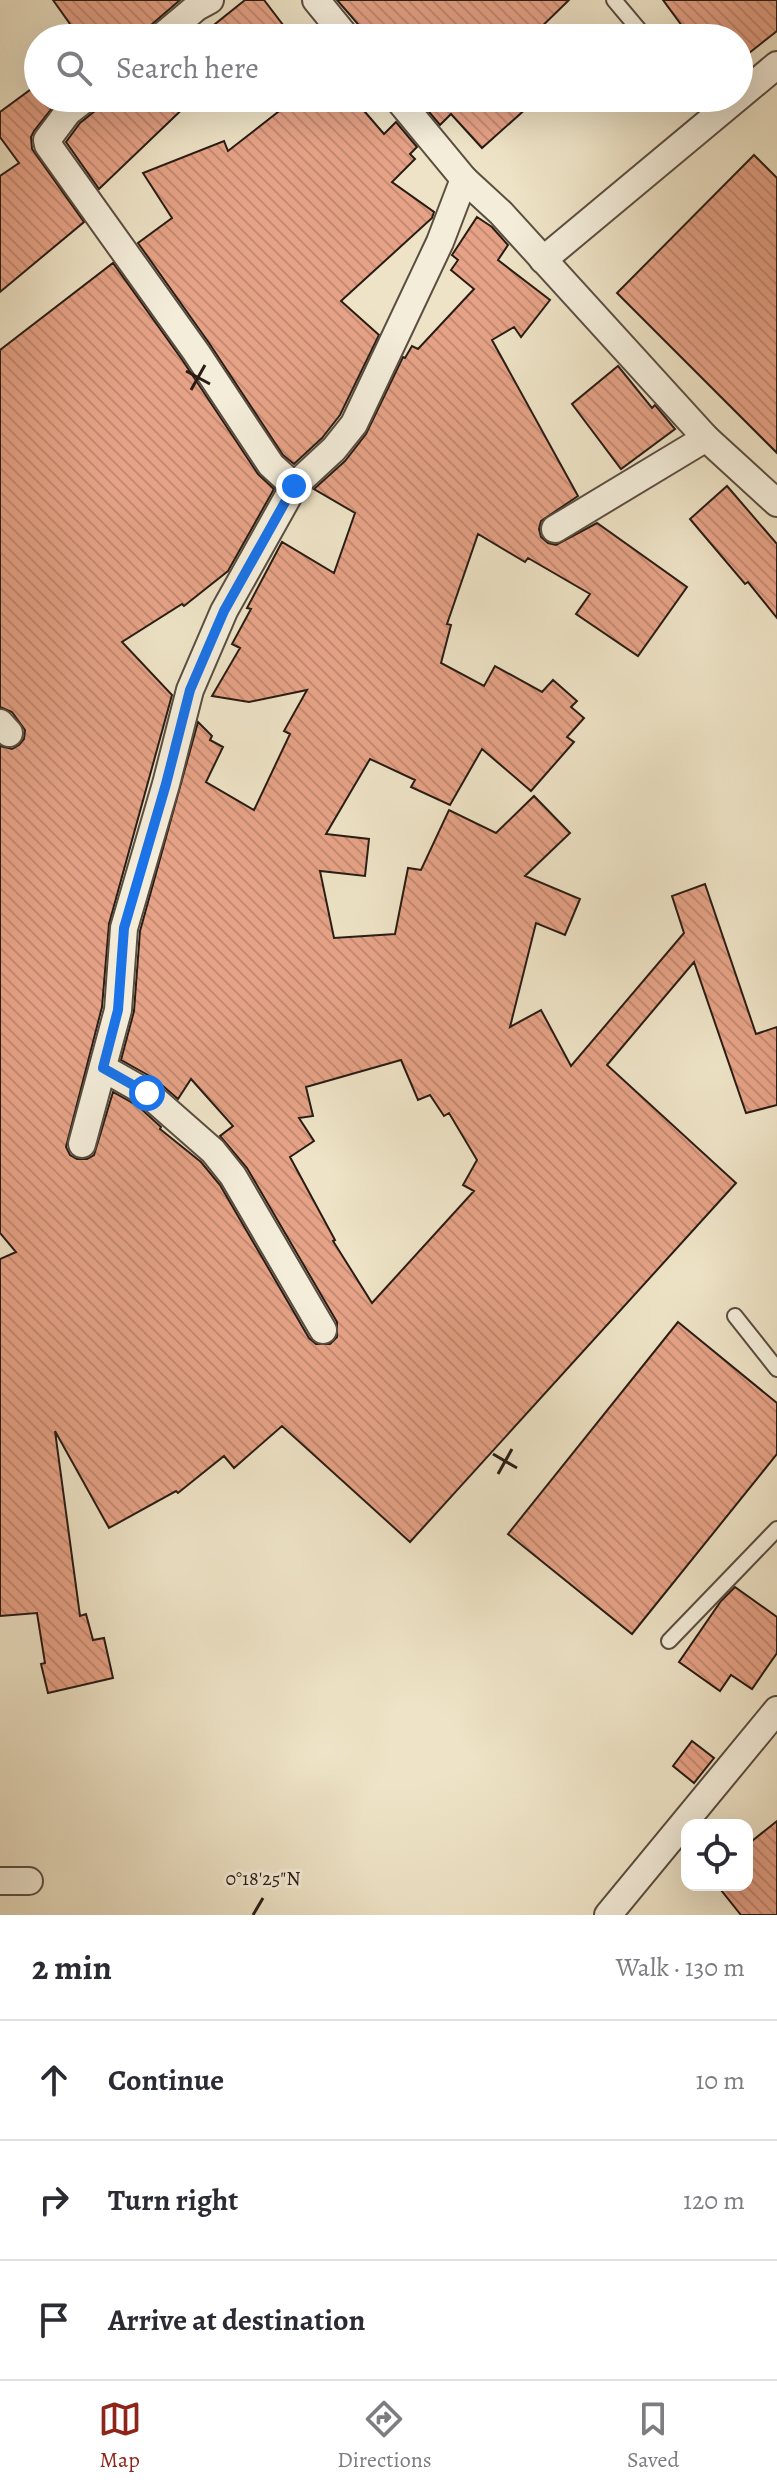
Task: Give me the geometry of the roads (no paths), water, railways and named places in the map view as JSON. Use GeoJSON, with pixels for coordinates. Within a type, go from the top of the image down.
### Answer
{"type":"FeatureCollection","features":[{"type":"Feature","properties":{"kind":"street"},"geometry":{"type":"LineString","coordinates":[[177,24],[210,0]]}},
{"type":"Feature","properties":{"kind":"street"},"geometry":{"type":"LineString","coordinates":[[316,0],[336,24]]}},
{"type":"Feature","properties":{"kind":"street"},"geometry":{"type":"LineString","coordinates":[[753,86],[777,65]]}},
{"type":"Feature","properties":{"kind":"street"},"geometry":{"type":"LineString","coordinates":[[70,112],[47,140],[48,145],[196,352],[271,465],[294,486]]}},
{"type":"Feature","properties":{"kind":"street"},"geometry":{"type":"LineString","coordinates":[[409,112],[464,179],[501,213],[706,438],[777,503]]}},
{"type":"Feature","properties":{"kind":"street"},"geometry":{"type":"LineString","coordinates":[[543,260],[723,112]]}},
{"type":"Feature","properties":{"kind":"street"},"geometry":{"type":"LineString","coordinates":[[82,1144],[118,1010],[124,928],[190,690],[224,611],[294,486],[334,449],[354,424],[440,242],[464,179]]}},
{"type":"Feature","properties":{"kind":"street"},"geometry":{"type":"LineString","coordinates":[[555,529],[706,438]]}},
{"type":"Feature","properties":{"kind":"street"},"geometry":{"type":"LineString","coordinates":[[103,1068],[147,1093],[213,1151],[233,1176],[323,1330]]}},
{"type":"Feature","properties":{"kind":"street"},"geometry":{"type":"LineString","coordinates":[[608,1915],[777,1710]]}},
{"type":"Feature","properties":{"kind":"street"},"geometry":{"type":"LineString","coordinates":[[0,1881],[29,1881]]}},
{"type":"Feature","properties":{"kind":"lane"},"geometry":{"type":"LineString","coordinates":[[614,0],[634,24]]}},
{"type":"Feature","properties":{"kind":"lane"},"geometry":{"type":"LineString","coordinates":[[709,112],[715,119]]}},
{"type":"Feature","properties":{"kind":"lane"},"geometry":{"type":"LineString","coordinates":[[735,1316],[777,1369]]}},
{"type":"Feature","properties":{"kind":"lane"},"geometry":{"type":"LineString","coordinates":[[669,1641],[777,1529]]}}]}
